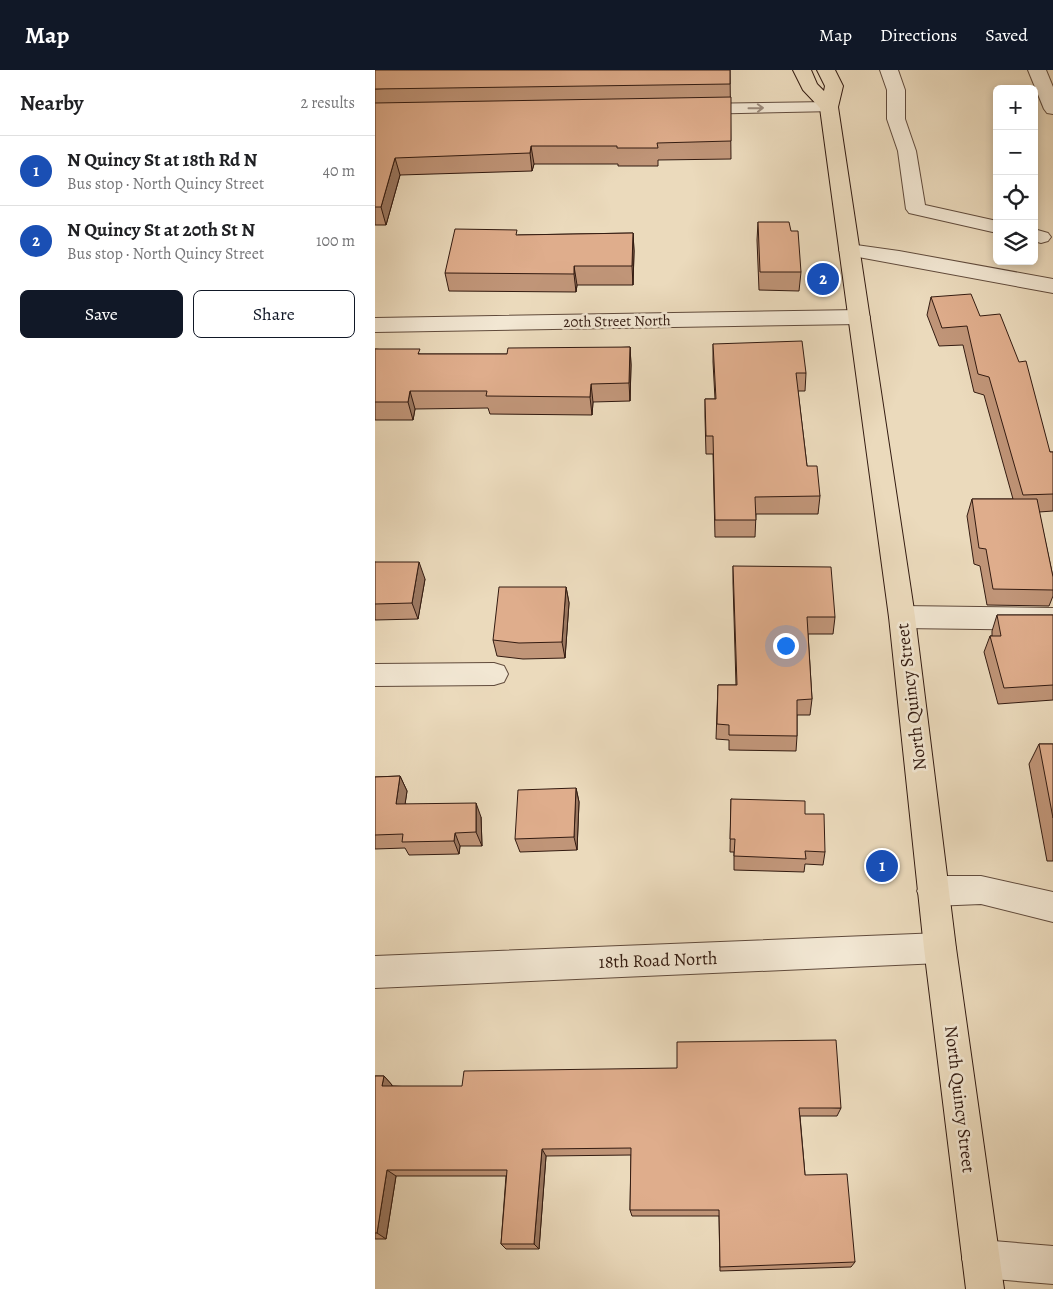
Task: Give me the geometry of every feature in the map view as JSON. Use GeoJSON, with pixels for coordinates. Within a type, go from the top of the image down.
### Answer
{"type":"FeatureCollection","features":[{"type":"Feature","properties":{"kind":"main road"},"geometry":{"type":"LineString","coordinates":[[802,70],[809,86],[829,107]]}},
{"type":"Feature","properties":{"kind":"main road","name":"North Quincy Street"},"geometry":{"type":"LineString","coordinates":[[827,70],[834,86],[829,107],[902,617],[940,948],[983,1274]]}},
{"type":"Feature","properties":{"kind":"street"},"geometry":{"type":"LineString","coordinates":[[889,70],[896,90],[896,119],[907,151],[916,209],[993,226]]}},
{"type":"Feature","properties":{"kind":"street"},"geometry":{"type":"LineString","coordinates":[[1037,70],[1053,109]]}},
{"type":"Feature","properties":{"kind":"street"},"geometry":{"type":"LineString","coordinates":[[673,109],[829,107]]}},
{"type":"Feature","properties":{"kind":"street"},"geometry":{"type":"LineString","coordinates":[[849,250],[899,257],[1053,286]]}},
{"type":"Feature","properties":{"kind":"street","name":"20th Street North"},"geometry":{"type":"LineString","coordinates":[[375,325],[859,317]]}},
{"type":"Feature","properties":{"kind":"street"},"geometry":{"type":"LineString","coordinates":[[902,617],[1053,619]]}},
{"type":"Feature","properties":{"kind":"street"},"geometry":{"type":"LineString","coordinates":[[375,675],[493,674]]}},
{"type":"Feature","properties":{"kind":"street"},"geometry":{"type":"LineString","coordinates":[[933,891],[981,890],[1053,907]]}},
{"type":"Feature","properties":{"kind":"street","name":"18th Road North"},"geometry":{"type":"LineString","coordinates":[[375,972],[940,948]]}},
{"type":"Feature","properties":{"kind":"street"},"geometry":{"type":"LineString","coordinates":[[983,1274],[1053,1265]]}},
{"type":"Feature","properties":{"kind":"building"},"geometry":{"type":"Polygon","coordinates":[[[375,70],[730,70],[730,84],[375,89],[375,70]]]}},
{"type":"Feature","properties":{"kind":"building"},"geometry":{"type":"Polygon","coordinates":[[[731,97],[731,141],[657,143],[658,148],[531,146],[530,153],[395,158],[381,207],[375,207],[375,103],[731,97]]]}},
{"type":"Feature","properties":{"kind":"building"},"geometry":{"type":"Polygon","coordinates":[[[758,222],[789,222],[791,231],[798,231],[801,272],[760,272],[758,222]]]}},
{"type":"Feature","properties":{"kind":"building"},"geometry":{"type":"Polygon","coordinates":[[[455,229],[517,230],[516,235],[633,233],[632,266],[574,266],[574,274],[445,273],[455,229]]]}},
{"type":"Feature","properties":{"kind":"building"},"geometry":{"type":"Polygon","coordinates":[[[971,294],[980,316],[1000,314],[1019,362],[1026,361],[1050,452],[1053,452],[1053,494],[1023,495],[989,377],[978,374],[967,326],[942,328],[931,297],[971,294]]]}},
{"type":"Feature","properties":{"kind":"building"},"geometry":{"type":"Polygon","coordinates":[[[802,341],[806,373],[796,373],[807,466],[817,466],[820,496],[755,497],[756,520],[715,520],[713,436],[706,436],[705,399],[716,399],[713,344],[802,341]]]}},
{"type":"Feature","properties":{"kind":"building"},"geometry":{"type":"Polygon","coordinates":[[[630,347],[629,383],[591,384],[590,397],[486,396],[487,391],[410,391],[408,402],[375,402],[375,349],[420,349],[418,354],[507,354],[508,348],[630,347]]]}},
{"type":"Feature","properties":{"kind":"building"},"geometry":{"type":"Polygon","coordinates":[[[972,499],[1037,499],[1053,577],[1053,590],[993,589],[986,549],[979,548],[972,499]]]}},
{"type":"Feature","properties":{"kind":"building"},"geometry":{"type":"Polygon","coordinates":[[[375,562],[419,562],[412,603],[375,604],[375,562]]]}},
{"type":"Feature","properties":{"kind":"building"},"geometry":{"type":"Polygon","coordinates":[[[733,566],[831,567],[835,617],[807,617],[812,699],[797,700],[797,736],[729,735],[729,725],[717,724],[718,685],[737,685],[733,566]]]}},
{"type":"Feature","properties":{"kind":"building"},"geometry":{"type":"Polygon","coordinates":[[[499,587],[566,587],[562,642],[519,643],[493,640],[499,587]]]}},
{"type":"Feature","properties":{"kind":"building"},"geometry":{"type":"Polygon","coordinates":[[[997,615],[1053,615],[1053,685],[1004,688],[990,636],[1001,636],[997,615]]]}},
{"type":"Feature","properties":{"kind":"building"},"geometry":{"type":"Polygon","coordinates":[[[1039,744],[1053,744],[1053,818],[1039,744]]]}},
{"type":"Feature","properties":{"kind":"building"},"geometry":{"type":"Polygon","coordinates":[[[400,776],[396,804],[476,803],[476,832],[455,833],[454,841],[402,842],[403,834],[375,835],[375,777],[400,776]]]}},
{"type":"Feature","properties":{"kind":"building"},"geometry":{"type":"Polygon","coordinates":[[[576,788],[574,837],[515,839],[518,790],[576,788]]]}},
{"type":"Feature","properties":{"kind":"building"},"geometry":{"type":"Polygon","coordinates":[[[731,799],[805,801],[805,814],[824,814],[825,852],[805,851],[806,859],[734,856],[735,839],[730,839],[731,799]]]}},
{"type":"Feature","properties":{"kind":"building"},"geometry":{"type":"Polygon","coordinates":[[[836,1040],[841,1108],[799,1108],[805,1175],[847,1174],[855,1262],[720,1267],[719,1210],[630,1210],[631,1148],[542,1149],[534,1244],[501,1244],[507,1170],[387,1170],[377,1233],[375,1233],[375,1076],[384,1076],[382,1086],[462,1086],[464,1071],[677,1068],[677,1042],[836,1040]]]}},
{"type":"Feature","properties":{"kind":"place","name":"N Quincy St at 20th St N"},"geometry":{"type":"Point","coordinates":[823,279]}},
{"type":"Feature","properties":{"kind":"place","name":"N Quincy St at 18th Rd N"},"geometry":{"type":"Point","coordinates":[882,866]}}]}
